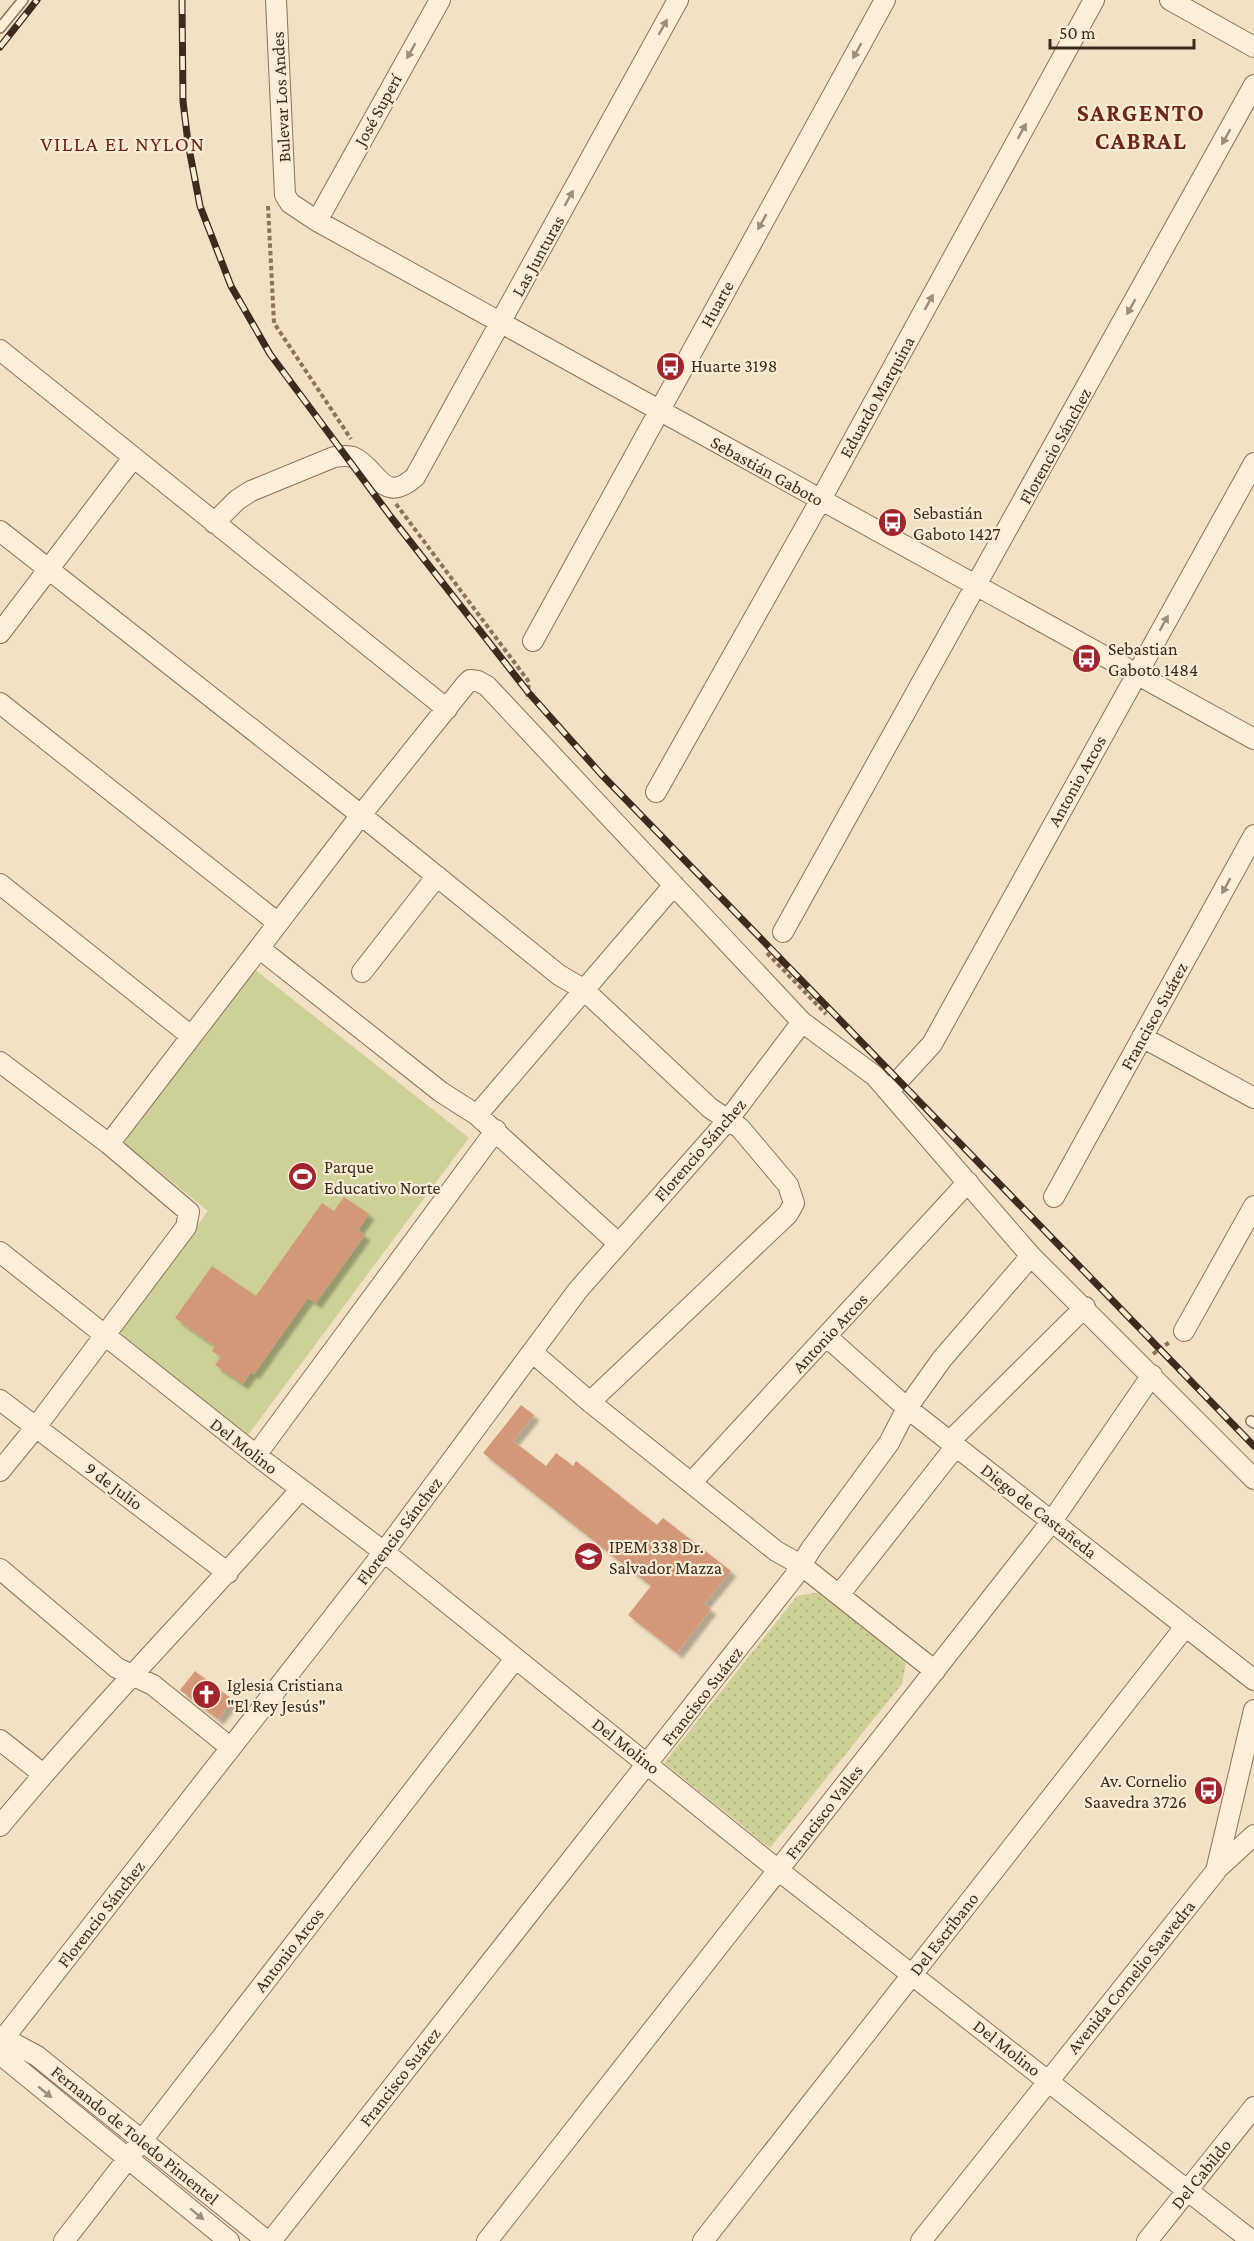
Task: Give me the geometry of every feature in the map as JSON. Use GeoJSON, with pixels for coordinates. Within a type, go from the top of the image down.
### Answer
{"type":"FeatureCollection","features":[{"type":"Feature","properties":{"kind":"street","name":"Bulevar Los Andes"},"geometry":{"type":"LineString","coordinates":[[276,0],[277,199]]}},
{"type":"Feature","properties":{"kind":"street","name":"José Superí"},"geometry":{"type":"LineString","coordinates":[[316,221],[440,0]]}},
{"type":"Feature","properties":{"kind":"street","name":"Las Junturas"},"geometry":{"type":"LineString","coordinates":[[381,483],[393,488],[405,486],[416,477],[678,0]]}},
{"type":"Feature","properties":{"kind":"street","name":"Huarte"},"geometry":{"type":"LineString","coordinates":[[533,641],[885,0]]}},
{"type":"Feature","properties":{"kind":"street","name":"Eduardo Marquina"},"geometry":{"type":"LineString","coordinates":[[656,792],[820,501],[1094,0]]}},
{"type":"Feature","properties":{"kind":"street"},"geometry":{"type":"LineString","coordinates":[[1170,0],[1254,47]]}},
{"type":"Feature","properties":{"kind":"street","name":"Florencio Sánchez"},"geometry":{"type":"LineString","coordinates":[[783,932],[1254,85]]}},
{"type":"Feature","properties":{"kind":"street","name":"Sebastián Gaboto"},"geometry":{"type":"LineString","coordinates":[[277,199],[290,203],[316,221],[1254,739]]}},
{"type":"Feature","properties":{"kind":"street"},"geometry":{"type":"LineString","coordinates":[[0,350],[447,709]]}},
{"type":"Feature","properties":{"kind":"street"},"geometry":{"type":"LineString","coordinates":[[214,524],[237,500],[251,491],[334,457],[346,455],[355,458],[381,483]]}},
{"type":"Feature","properties":{"kind":"street"},"geometry":{"type":"LineString","coordinates":[[0,633],[133,458]]}},
{"type":"Feature","properties":{"kind":"street","name":"Antonio Arcos"},"geometry":{"type":"LineString","coordinates":[[889,1091],[932,1044],[1254,463]]}},
{"type":"Feature","properties":{"kind":"street"},"geometry":{"type":"LineString","coordinates":[[0,531],[361,815],[559,975],[583,990],[710,1108],[740,1128],[788,1185],[792,1194],[792,1210],[590,1402]]}},
{"type":"Feature","properties":{"kind":"street"},"geometry":{"type":"LineString","coordinates":[[109,1144],[361,815],[471,680],[478,681],[487,686],[802,1022],[862,1065],[889,1091],[1031,1256],[1085,1307],[1254,1479]]}},
{"type":"Feature","properties":{"kind":"street"},"geometry":{"type":"LineString","coordinates":[[0,703],[278,923]]}},
{"type":"Feature","properties":{"kind":"street","name":"Francisco Suárez"},"geometry":{"type":"LineString","coordinates":[[1054,1197],[1254,835]]}},
{"type":"Feature","properties":{"kind":"street"},"geometry":{"type":"LineString","coordinates":[[362,972],[437,876]]}},
{"type":"Feature","properties":{"kind":"street"},"geometry":{"type":"LineString","coordinates":[[0,884],[190,1036]]}},
{"type":"Feature","properties":{"kind":"street"},"geometry":{"type":"LineString","coordinates":[[477,1115],[674,885]]}},
{"type":"Feature","properties":{"kind":"street"},"geometry":{"type":"LineString","coordinates":[[259,948],[441,1092],[496,1130],[618,1243]]}},
{"type":"Feature","properties":{"kind":"street","name":"Florencio Sánchez"},"geometry":{"type":"LineString","coordinates":[[1,2042],[384,1552],[532,1352],[618,1243],[728,1120],[802,1022]]}},
{"type":"Feature","properties":{"kind":"street"},"geometry":{"type":"LineString","coordinates":[[1142,1037],[1254,1098]]}},
{"type":"Feature","properties":{"kind":"street"},"geometry":{"type":"LineString","coordinates":[[0,1062],[109,1144],[189,1212],[186,1227],[36,1427],[0,1471]]}},
{"type":"Feature","properties":{"kind":"street"},"geometry":{"type":"LineString","coordinates":[[256,1455],[496,1130]]}},
{"type":"Feature","properties":{"kind":"street","name":"Antonio Arcos"},"geometry":{"type":"LineString","coordinates":[[691,1482],[968,1182]]}},
{"type":"Feature","properties":{"kind":"street"},"geometry":{"type":"LineString","coordinates":[[1184,1331],[1254,1206]]}},
{"type":"Feature","properties":{"kind":"street","name":"Del Molino"},"geometry":{"type":"LineString","coordinates":[[0,1252],[300,1490],[384,1552],[778,1870],[913,1973],[1252,2241]]}},
{"type":"Feature","properties":{"kind":"street","name":"Francisco Suárez"},"geometry":{"type":"LineString","coordinates":[[269,2241],[648,1764],[801,1565],[889,1443],[907,1408],[966,1328],[1031,1256]]}},
{"type":"Feature","properties":{"kind":"street"},"geometry":{"type":"LineString","coordinates":[[839,1595],[953,1443],[1085,1307]]}},
{"type":"Feature","properties":{"kind":"street","name":"Diego de Castañeda"},"geometry":{"type":"LineString","coordinates":[[827,1337],[907,1408],[1254,1680]]}},
{"type":"Feature","properties":{"kind":"street"},"geometry":{"type":"LineString","coordinates":[[532,1352],[590,1402],[776,1551],[801,1565],[935,1671]]}},
{"type":"Feature","properties":{"kind":"street","name":"Francisco Valles"},"geometry":{"type":"LineString","coordinates":[[487,2241],[1052,1521],[1146,1369]]}},
{"type":"Feature","properties":{"kind":"street","name":"9 de Julio"},"geometry":{"type":"LineString","coordinates":[[0,1400],[228,1573]]}},
{"type":"Feature","properties":{"kind":"street"},"geometry":{"type":"LineString","coordinates":[[0,1826],[43,1774],[135,1676],[300,1490]]}},
{"type":"Feature","properties":{"kind":"street"},"geometry":{"type":"LineString","coordinates":[[0,1569],[117,1668],[153,1685],[231,1748]]}},
{"type":"Feature","properties":{"kind":"street","name":"Del Escribano"},"geometry":{"type":"LineString","coordinates":[[702,2241],[1185,1627]]}},
{"type":"Feature","properties":{"kind":"street","name":"Antonio Arcos"},"geometry":{"type":"LineString","coordinates":[[64,2241],[516,1659]]}},
{"type":"Feature","properties":{"kind":"street","name":"Avenida Cornelio Saavedra"},"geometry":{"type":"LineString","coordinates":[[921,2241],[1216,1871],[1254,1710]]}},
{"type":"Feature","properties":{"kind":"street"},"geometry":{"type":"LineString","coordinates":[[0,1740],[43,1774]]}},
{"type":"Feature","properties":{"kind":"street"},"geometry":{"type":"LineString","coordinates":[[1216,1871],[1254,1835]]}},
{"type":"Feature","properties":{"kind":"street","name":"Fernando de Toledo Pimentel"},"geometry":{"type":"LineString","coordinates":[[1,2042],[37,2056],[269,2241]]}},
{"type":"Feature","properties":{"kind":"street","name":"Fernando de Toledo Pimentel"},"geometry":{"type":"LineString","coordinates":[[1,2042],[128,2158],[229,2241]]}},
{"type":"Feature","properties":{"kind":"street","name":"Del Cabildo"},"geometry":{"type":"LineString","coordinates":[[1147,2241],[1254,2107]]}},
{"type":"Feature","properties":{"kind":"lane"},"geometry":{"type":"LineString","coordinates":[[0,28],[23,0]]}},
{"type":"Feature","properties":{"kind":"path"},"geometry":{"type":"LineString","coordinates":[[277,199],[274,323],[355,445]]}},
{"type":"Feature","properties":{"kind":"path"},"geometry":{"type":"LineString","coordinates":[[381,483],[444,569]]}},
{"type":"Feature","properties":{"kind":"path"},"geometry":{"type":"LineString","coordinates":[[1146,1369],[1184,1331]]}},
{"type":"Feature","properties":{"kind":"green space","name":"Parque Educativo Norte"},"geometry":{"type":"Polygon","coordinates":[[[253,968],[469,1138],[248,1435],[117,1333],[208,1211],[124,1143],[253,968]]]}},
{"type":"Feature","properties":{"kind":"green space"},"geometry":{"type":"Polygon","coordinates":[[[820,1592],[906,1662],[902,1684],[770,1848],[664,1763],[797,1596],[820,1592]]]}},
{"type":"Feature","properties":{"kind":"building"},"geometry":{"type":"Polygon","coordinates":[[[344,1197],[369,1214],[358,1230],[365,1235],[316,1303],[308,1298],[254,1374],[251,1372],[243,1384],[215,1365],[221,1357],[212,1351],[215,1346],[175,1318],[212,1266],[256,1296],[322,1203],[334,1211],[344,1197]]]}},
{"type":"Feature","properties":{"kind":"building"},"geometry":{"type":"Polygon","coordinates":[[[521,1405],[534,1415],[513,1441],[546,1466],[556,1453],[573,1466],[576,1461],[657,1525],[663,1518],[731,1571],[704,1604],[711,1609],[677,1653],[628,1615],[651,1586],[483,1453],[521,1405]]]}},
{"type":"Feature","properties":{"kind":"building","name":"Iglesia Cristiana \"El Rey Jesús\""},"geometry":{"type":"Polygon","coordinates":[[[195,1671],[233,1700],[218,1719],[180,1690],[195,1671]]]}},
{"type":"Feature","properties":{"kind":"railway"},"geometry":{"type":"LineString","coordinates":[[0,47],[37,0]]}},
{"type":"Feature","properties":{"kind":"railway"},"geometry":{"type":"LineString","coordinates":[[182,0],[183,101],[200,206],[231,286],[270,354],[391,517],[528,692],[601,774],[1254,1446]]}},
{"type":"Feature","properties":{"kind":"place","name":"Huarte 3198"},"geometry":{"type":"Point","coordinates":[670,366]}},
{"type":"Feature","properties":{"kind":"place","name":"Sebastián Gaboto 1427"},"geometry":{"type":"Point","coordinates":[892,523]}},
{"type":"Feature","properties":{"kind":"place","name":"Sebastian Gaboto 1484"},"geometry":{"type":"Point","coordinates":[1087,659]}},
{"type":"Feature","properties":{"kind":"place","name":"Parque Educativo Norte"},"geometry":{"type":"Point","coordinates":[303,1177]}},
{"type":"Feature","properties":{"kind":"place","name":"IPEM 338 Dr. Salvador Mazza"},"geometry":{"type":"Point","coordinates":[588,1557]}},
{"type":"Feature","properties":{"kind":"place","name":"Iglesia Cristiana \"El Rey Jesús\""},"geometry":{"type":"Point","coordinates":[206,1695]}},
{"type":"Feature","properties":{"kind":"place","name":"Av. Cornelio Saavedra 3726"},"geometry":{"type":"Point","coordinates":[1208,1791]}},
{"type":"Feature","properties":{"kind":"district","name":"SARGENTO CABRAL"},"geometry":{"type":"Point","coordinates":[1141,127]}},
{"type":"Feature","properties":{"kind":"district","name":"VILLA EL NYLON"},"geometry":{"type":"Point","coordinates":[123,144]}}]}
